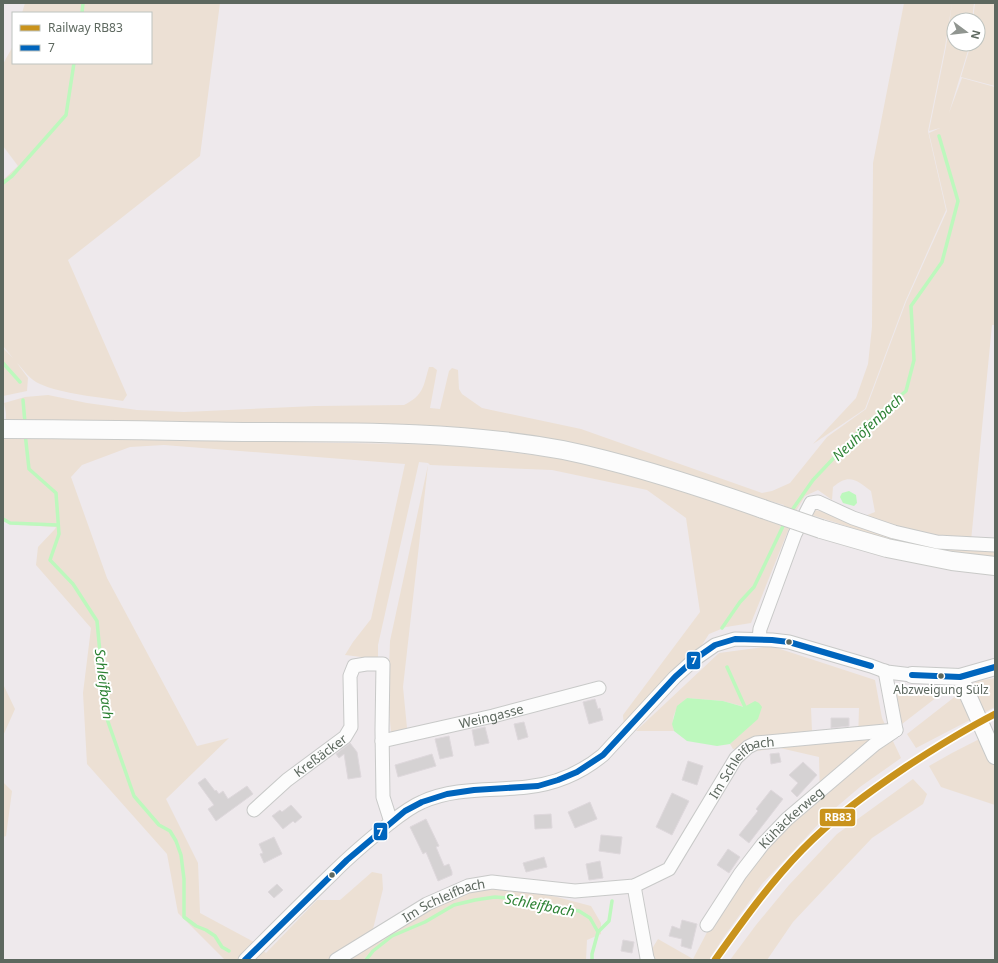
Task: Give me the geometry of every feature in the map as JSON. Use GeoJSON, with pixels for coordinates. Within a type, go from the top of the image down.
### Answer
{"type":"FeatureCollection","features":[{"type":"Feature","properties":{"kind":"main road"},"geometry":{"type":"LineString","coordinates":[[3,429],[250,432],[340,431],[497,441],[563,450],[632,467],[698,486],[821,529],[887,548],[952,561],[995,566]]}},
{"type":"Feature","properties":{"kind":"street"},"geometry":{"type":"LineString","coordinates":[[759,639],[760,629],[795,534],[811,503],[818,502],[853,518],[894,532],[937,542],[995,545]]}},
{"type":"Feature","properties":{"kind":"street"},"geometry":{"type":"LineString","coordinates":[[245,960],[362,845],[408,809],[423,801],[440,796],[464,792],[548,784],[572,776],[590,766],[604,755],[675,677],[695,659],[715,646],[735,639],[759,639],[789,642],[871,666],[885,672],[912,675],[960,677],[995,667]]}},
{"type":"Feature","properties":{"kind":"street","name":"Kreßäcker"},"geometry":{"type":"LineString","coordinates":[[254,810],[287,780],[345,737],[351,727],[350,676],[354,666],[383,664],[382,741]]}},
{"type":"Feature","properties":{"kind":"street"},"geometry":{"type":"LineString","coordinates":[[885,672],[896,730]]}},
{"type":"Feature","properties":{"kind":"street"},"geometry":{"type":"LineString","coordinates":[[960,677],[995,756]]}},
{"type":"Feature","properties":{"kind":"street","name":"Weingasse"},"geometry":{"type":"LineString","coordinates":[[382,741],[493,716],[599,688]]}},
{"type":"Feature","properties":{"kind":"street","name":"Im Schleifbach"},"geometry":{"type":"LineString","coordinates":[[336,960],[426,904],[468,886],[492,882],[575,891],[634,886],[669,869],[736,758],[748,747],[756,743],[896,730]]}},
{"type":"Feature","properties":{"kind":"street","name":"Kühäckerweg"},"geometry":{"type":"LineString","coordinates":[[707,925],[740,874],[763,844],[787,819],[875,744],[896,730]]}},
{"type":"Feature","properties":{"kind":"street"},"geometry":{"type":"LineString","coordinates":[[382,741],[383,797],[391,822]]}},
{"type":"Feature","properties":{"kind":"street"},"geometry":{"type":"LineString","coordinates":[[634,886],[648,960]]}},
{"type":"Feature","properties":{"kind":"shaded area"},"geometry":{"type":"Polygon","coordinates":[[[25,3],[220,3],[200,156],[68,260],[127,395],[123,401],[70,393],[40,384],[27,375],[17,363],[28,378],[27,391],[3,396],[3,348],[13,358],[3,346],[3,180],[18,166],[3,146],[3,64],[12,48],[12,64],[152,64],[152,12],[22,12],[25,3]]]}},
{"type":"Feature","properties":{"kind":"shaded area"},"geometry":{"type":"Polygon","coordinates":[[[904,3],[952,3],[951,12],[946,12],[946,41],[928,131],[946,210],[905,302],[865,409],[813,444],[856,398],[868,364],[872,327],[873,163],[904,3]]]}},
{"type":"Feature","properties":{"kind":"shaded area"},"geometry":{"type":"Polygon","coordinates":[[[952,3],[974,3],[973,12],[951,12],[952,3]]]}},
{"type":"Feature","properties":{"kind":"shaded area"},"geometry":{"type":"Polygon","coordinates":[[[975,3],[995,3],[995,86],[961,77],[969,52],[986,52],[986,12],[974,12],[975,3]]]}},
{"type":"Feature","properties":{"kind":"shaded area"},"geometry":{"type":"Polygon","coordinates":[[[946,47],[946,52],[968,52],[949,113],[962,78],[995,87],[995,325],[992,325],[971,541],[945,539],[896,527],[865,516],[875,512],[871,491],[857,481],[848,479],[844,480],[833,487],[832,500],[818,490],[805,496],[796,511],[751,623],[726,627],[709,634],[698,651],[663,681],[624,728],[623,715],[700,612],[686,518],[647,490],[552,470],[430,465],[428,463],[419,462],[378,645],[378,659],[345,655],[371,619],[405,464],[164,445],[130,447],[82,465],[71,477],[107,578],[197,746],[229,738],[166,799],[198,863],[200,913],[254,942],[266,953],[317,900],[340,900],[372,872],[382,874],[383,889],[373,929],[328,960],[225,960],[178,913],[167,854],[87,764],[83,693],[91,628],[36,565],[38,547],[56,527],[11,524],[3,521],[3,438],[6,438],[6,413],[4,403],[25,397],[48,395],[87,403],[137,410],[184,412],[315,406],[404,405],[416,398],[422,390],[429,367],[433,367],[437,370],[430,408],[440,409],[449,371],[452,368],[458,370],[459,389],[462,394],[482,408],[581,429],[762,493],[772,491],[790,483],[827,437],[866,409],[906,302],[947,211],[929,133],[940,128],[929,131],[946,47]],[[33,437],[456,445],[558,458],[636,476],[777,523],[784,505],[557,441],[33,437]]]}},
{"type":"Feature","properties":{"kind":"shaded area"},"geometry":{"type":"Polygon","coordinates":[[[428,465],[403,687],[407,728],[391,733],[388,696],[390,641],[428,465]]]}},
{"type":"Feature","properties":{"kind":"shaded area"},"geometry":{"type":"Polygon","coordinates":[[[849,491],[856,495],[857,503],[854,506],[843,503],[840,497],[842,493],[849,491]]]}},
{"type":"Feature","properties":{"kind":"shaded area"},"geometry":{"type":"Polygon","coordinates":[[[815,510],[995,549],[995,560],[940,551],[887,539],[812,515],[815,510]]]}},
{"type":"Feature","properties":{"kind":"shaded area"},"geometry":{"type":"Polygon","coordinates":[[[771,646],[875,680],[882,718],[901,758],[860,787],[827,815],[762,884],[709,960],[654,960],[650,952],[658,939],[693,959],[715,917],[761,854],[789,822],[820,796],[819,757],[780,748],[756,751],[733,749],[730,744],[758,718],[745,707],[723,701],[687,698],[677,709],[673,717],[674,731],[636,731],[719,653],[771,646]],[[811,708],[812,731],[825,740],[858,741],[859,708],[811,708]]]}},
{"type":"Feature","properties":{"kind":"shaded area"},"geometry":{"type":"Polygon","coordinates":[[[995,678],[995,707],[916,748],[907,734],[966,688],[978,681],[995,678]]]}},
{"type":"Feature","properties":{"kind":"shaded area"},"geometry":{"type":"Polygon","coordinates":[[[3,684],[15,709],[3,736],[3,684]]]}},
{"type":"Feature","properties":{"kind":"shaded area"},"geometry":{"type":"Polygon","coordinates":[[[893,685],[910,688],[950,687],[902,724],[893,685]]]}},
{"type":"Feature","properties":{"kind":"shaded area"},"geometry":{"type":"Polygon","coordinates":[[[687,698],[723,701],[744,707],[755,701],[762,707],[758,719],[730,744],[717,746],[687,741],[674,731],[672,724],[677,706],[687,698]]]}},
{"type":"Feature","properties":{"kind":"shaded area"},"geometry":{"type":"Polygon","coordinates":[[[995,731],[995,805],[941,787],[929,766],[995,731]]]}},
{"type":"Feature","properties":{"kind":"shaded area"},"geometry":{"type":"Polygon","coordinates":[[[913,779],[927,794],[923,804],[872,838],[793,922],[767,960],[730,960],[756,925],[789,885],[837,834],[913,779]]]}},
{"type":"Feature","properties":{"kind":"shaded area"},"geometry":{"type":"Polygon","coordinates":[[[3,782],[12,791],[6,836],[3,837],[3,782]]]}},
{"type":"Feature","properties":{"kind":"shaded area"},"geometry":{"type":"Polygon","coordinates":[[[491,886],[557,897],[591,906],[601,923],[601,934],[587,940],[586,960],[340,960],[369,941],[468,890],[491,886]]]}},
{"type":"Feature","properties":{"kind":"building"},"geometry":{"type":"Polygon","coordinates":[[[595,699],[598,709],[600,708],[603,720],[589,724],[583,702],[595,699]]]}},
{"type":"Feature","properties":{"kind":"building"},"geometry":{"type":"Polygon","coordinates":[[[831,718],[849,718],[849,726],[831,728],[831,718]]]}},
{"type":"Feature","properties":{"kind":"building"},"geometry":{"type":"Polygon","coordinates":[[[524,722],[528,737],[518,740],[514,724],[524,722]]]}},
{"type":"Feature","properties":{"kind":"building"},"geometry":{"type":"Polygon","coordinates":[[[485,727],[489,743],[475,746],[472,730],[485,727]]]}},
{"type":"Feature","properties":{"kind":"building"},"geometry":{"type":"Polygon","coordinates":[[[449,736],[453,756],[440,759],[435,739],[449,736]]]}},
{"type":"Feature","properties":{"kind":"building"},"geometry":{"type":"Polygon","coordinates":[[[350,743],[357,752],[361,777],[348,779],[344,754],[339,758],[336,754],[350,743]]]}},
{"type":"Feature","properties":{"kind":"building"},"geometry":{"type":"Polygon","coordinates":[[[779,753],[781,762],[771,764],[770,754],[779,753]]]}},
{"type":"Feature","properties":{"kind":"building"},"geometry":{"type":"Polygon","coordinates":[[[432,754],[436,766],[398,777],[395,765],[432,754]]]}},
{"type":"Feature","properties":{"kind":"building"},"geometry":{"type":"Polygon","coordinates":[[[688,761],[703,766],[697,785],[682,780],[688,761]]]}},
{"type":"Feature","properties":{"kind":"building"},"geometry":{"type":"Polygon","coordinates":[[[803,762],[817,775],[797,797],[791,791],[798,783],[789,775],[803,762]]]}},
{"type":"Feature","properties":{"kind":"building"},"geometry":{"type":"Polygon","coordinates":[[[205,778],[215,791],[216,790],[219,794],[223,791],[228,799],[247,786],[253,794],[216,821],[208,809],[214,805],[198,783],[205,778]]]}},
{"type":"Feature","properties":{"kind":"building"},"geometry":{"type":"Polygon","coordinates":[[[771,790],[783,799],[749,843],[739,835],[758,811],[756,809],[771,790]]]}},
{"type":"Feature","properties":{"kind":"building"},"geometry":{"type":"Polygon","coordinates":[[[672,793],[689,801],[672,835],[656,827],[672,793]]]}},
{"type":"Feature","properties":{"kind":"building"},"geometry":{"type":"Polygon","coordinates":[[[590,802],[597,819],[575,828],[568,812],[590,802]]]}},
{"type":"Feature","properties":{"kind":"building"},"geometry":{"type":"Polygon","coordinates":[[[291,805],[302,817],[295,823],[293,821],[283,829],[272,816],[280,810],[282,812],[291,805]]]}},
{"type":"Feature","properties":{"kind":"building"},"geometry":{"type":"Polygon","coordinates":[[[551,814],[552,828],[535,829],[534,815],[551,814]]]}},
{"type":"Feature","properties":{"kind":"building"},"geometry":{"type":"Polygon","coordinates":[[[426,819],[439,846],[436,847],[444,866],[449,864],[452,872],[452,875],[438,881],[426,852],[423,854],[410,827],[426,819]]]}},
{"type":"Feature","properties":{"kind":"building"},"geometry":{"type":"Polygon","coordinates":[[[601,835],[622,837],[620,854],[599,851],[601,835]]]}},
{"type":"Feature","properties":{"kind":"building"},"geometry":{"type":"Polygon","coordinates":[[[274,837],[282,854],[264,863],[260,854],[263,853],[259,844],[274,837]]]}},
{"type":"Feature","properties":{"kind":"building"},"geometry":{"type":"Polygon","coordinates":[[[728,849],[740,857],[729,873],[717,865],[728,849]]]}},
{"type":"Feature","properties":{"kind":"building"},"geometry":{"type":"Polygon","coordinates":[[[544,857],[547,867],[526,872],[523,863],[544,857]]]}},
{"type":"Feature","properties":{"kind":"building"},"geometry":{"type":"Polygon","coordinates":[[[600,861],[603,878],[589,880],[586,864],[600,861]]]}},
{"type":"Feature","properties":{"kind":"building"},"geometry":{"type":"Polygon","coordinates":[[[277,884],[283,890],[274,898],[268,892],[277,884]]]}},
{"type":"Feature","properties":{"kind":"building"},"geometry":{"type":"Polygon","coordinates":[[[682,920],[697,924],[691,949],[681,946],[682,939],[669,936],[672,926],[680,929],[682,920]]]}},
{"type":"Feature","properties":{"kind":"building"},"geometry":{"type":"Polygon","coordinates":[[[623,940],[634,942],[632,953],[621,951],[623,940]]]}},
{"type":"Feature","properties":{"kind":"waterway"},"geometry":{"type":"LineString","coordinates":[[82,12],[83,3]]}},
{"type":"Feature","properties":{"kind":"waterway"},"geometry":{"type":"LineString","coordinates":[[3,183],[12,176],[66,115],[74,64]]}},
{"type":"Feature","properties":{"kind":"waterway","name":"Neuhöfenbach"},"geometry":{"type":"LineString","coordinates":[[790,513],[813,480],[864,426],[906,391],[914,360],[911,306],[942,262],[958,201],[939,136]]}},
{"type":"Feature","properties":{"kind":"waterway","name":"Schleifbach"},"geometry":{"type":"LineString","coordinates":[[3,363],[20,382]]}},
{"type":"Feature","properties":{"kind":"waterway","name":"Schleifbach"},"geometry":{"type":"LineString","coordinates":[[23,400],[25,423]]}},
{"type":"Feature","properties":{"kind":"waterway","name":"Schleifbach"},"geometry":{"type":"LineString","coordinates":[[25,433],[29,469],[56,493],[59,534],[50,560],[73,584],[97,621],[106,716],[134,796],[159,825],[170,831],[176,841],[181,855],[184,879],[184,917],[196,926],[215,936],[222,947],[229,951]]}},
{"type":"Feature","properties":{"kind":"waterway"},"geometry":{"type":"LineString","coordinates":[[3,519],[10,523],[57,525]]}},
{"type":"Feature","properties":{"kind":"waterway","name":"Neuhöfenbach"},"geometry":{"type":"LineString","coordinates":[[722,628],[740,602],[754,587],[785,522]]}},
{"type":"Feature","properties":{"kind":"waterway","name":"Neuhöfenbach"},"geometry":{"type":"LineString","coordinates":[[727,667],[745,707],[742,710]]}},
{"type":"Feature","properties":{"kind":"waterway","name":"Schleifbach"},"geometry":{"type":"LineString","coordinates":[[366,960],[373,951],[392,936],[425,922],[454,905],[495,897],[519,899],[579,911],[590,918],[598,932],[592,954],[592,960]]}},
{"type":"Feature","properties":{"kind":"waterway","name":"Neuhöfenbach"},"geometry":{"type":"LineString","coordinates":[[598,932],[609,921],[612,901]]}},
{"type":"Feature","properties":{"kind":"rail line","name":"RB83"},"geometry":{"type":"LineString","coordinates":[[715,960],[778,876],[826,827],[865,796],[906,767],[950,739],[995,714]]}},
{"type":"Feature","properties":{"kind":"transit line","name":"7"},"geometry":{"type":"LineString","coordinates":[[245,960],[347,860],[405,811],[422,802],[447,794],[474,790],[538,786],[577,772],[603,755],[675,677],[695,659],[715,645],[735,639],[789,642],[871,666]]}},
{"type":"Feature","properties":{"kind":"transit line","name":"7"},"geometry":{"type":"LineString","coordinates":[[912,675],[960,677],[995,667]]}},
{"type":"Feature","properties":{"kind":"place","name":"Abzweigung Sülz"},"geometry":{"type":"Point","coordinates":[941,676]}}]}
